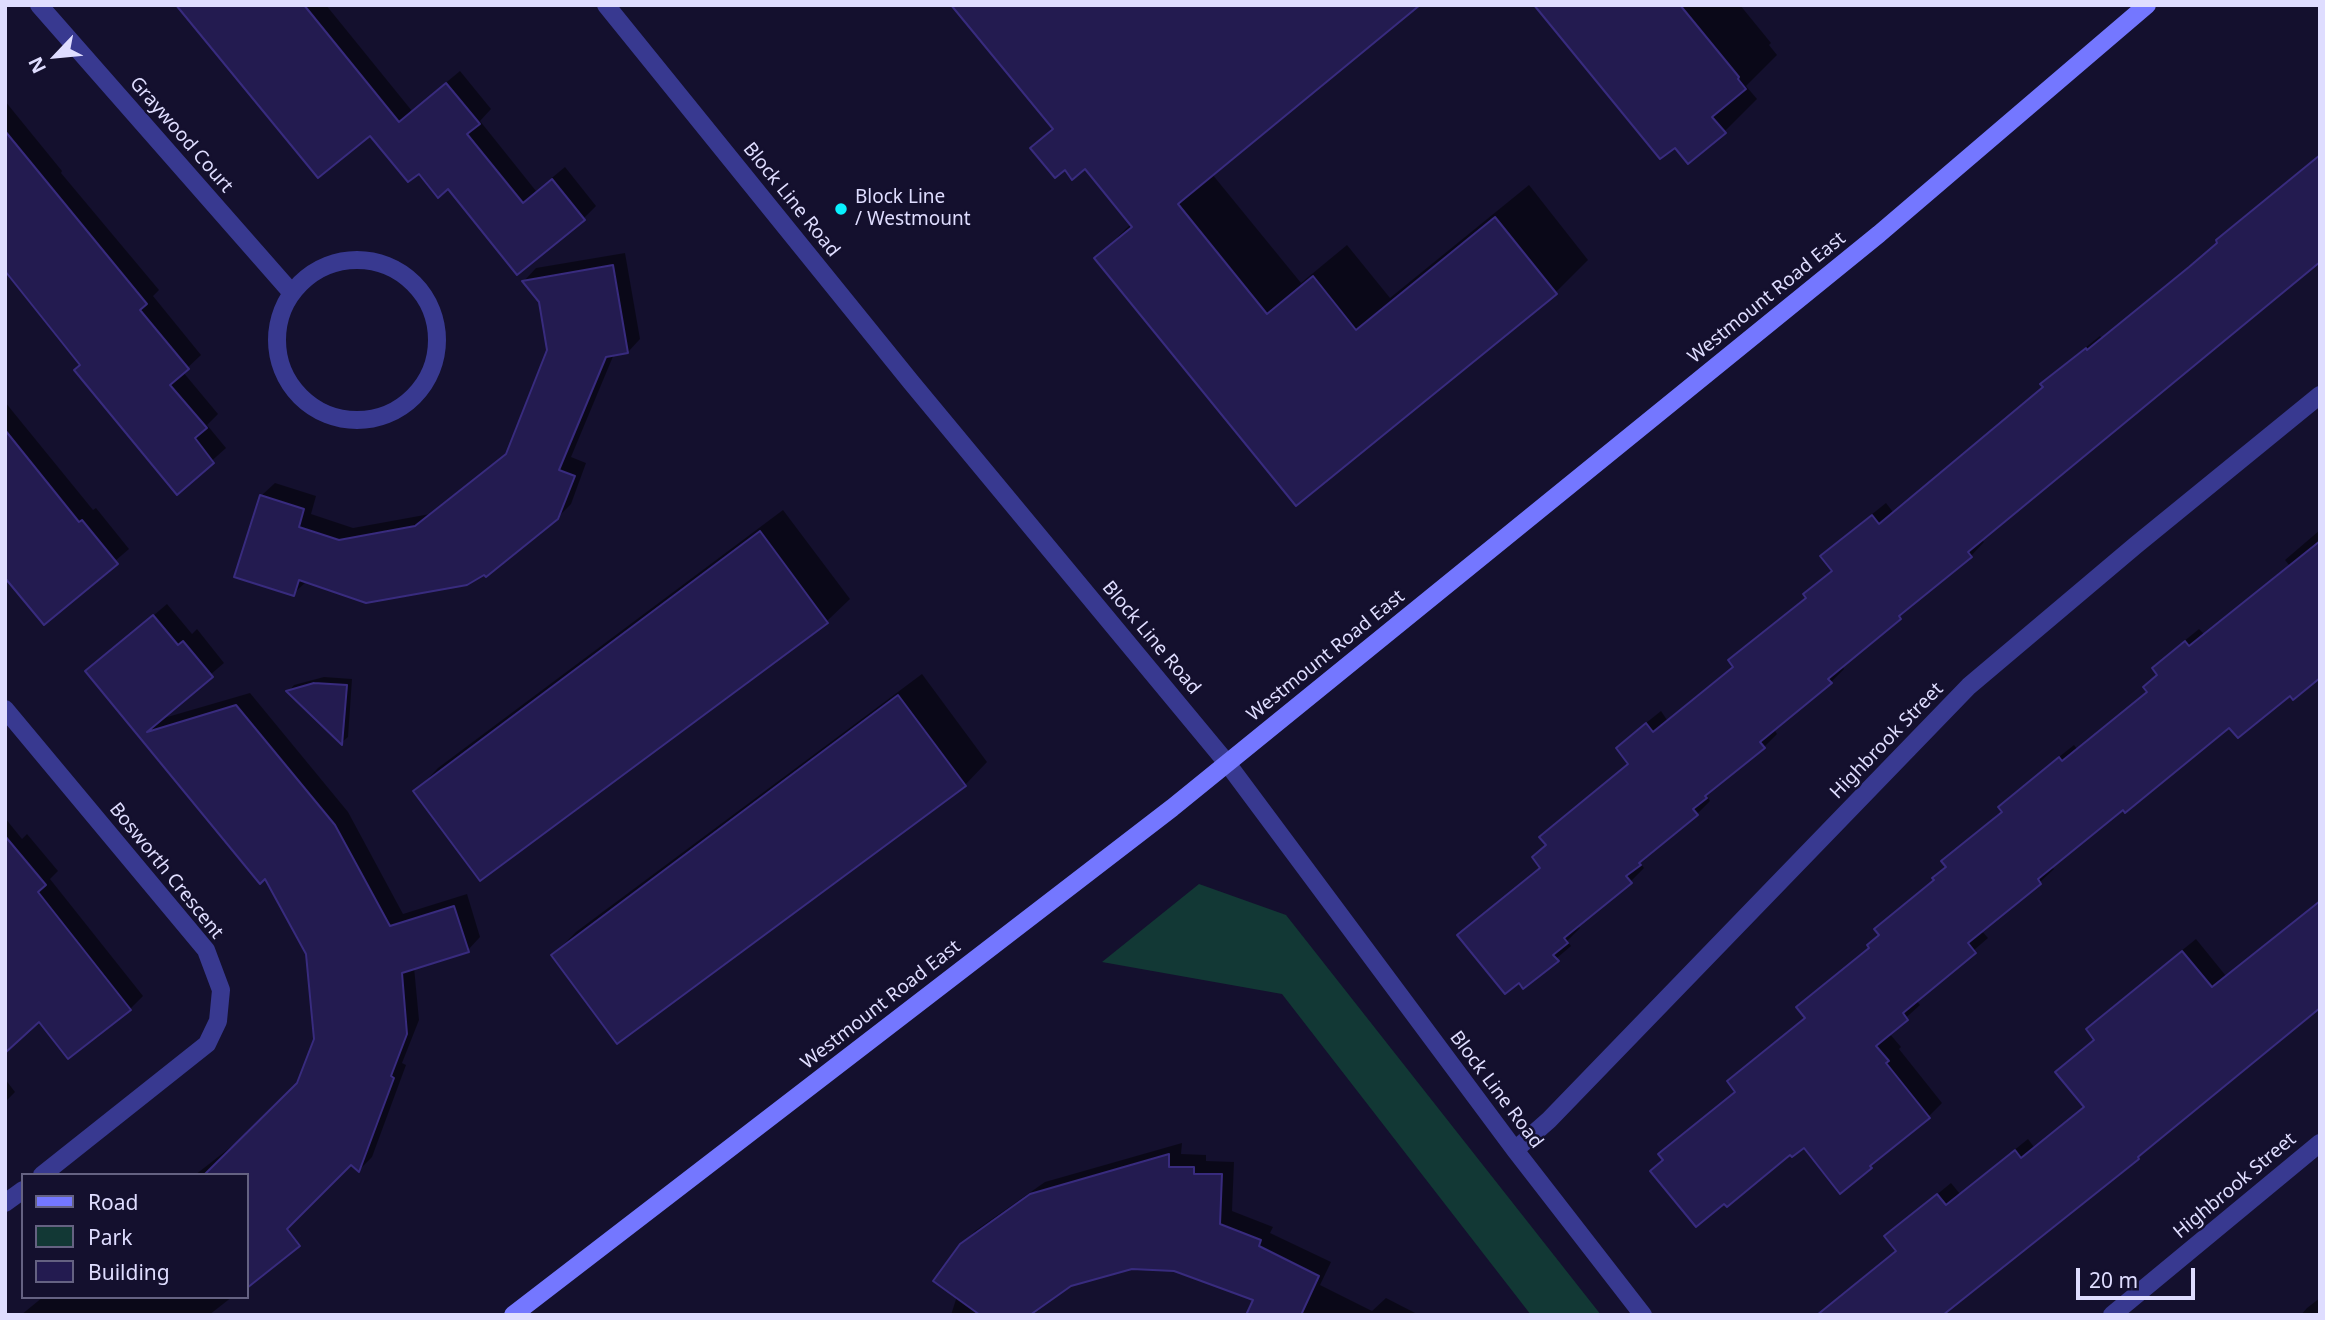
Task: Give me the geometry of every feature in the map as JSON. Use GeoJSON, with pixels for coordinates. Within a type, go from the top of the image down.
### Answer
{"type":"FeatureCollection","features":[{"type":"Feature","properties":{"kind":"main road","name":"Westmount Road East"},"geometry":{"type":"LineString","coordinates":[[513,1315],[1227,763],[1879,234],[2147,5]]}},
{"type":"Feature","properties":{"kind":"street","name":"Graywood Court"},"geometry":{"type":"LineString","coordinates":[[39,5],[291,292]]}},
{"type":"Feature","properties":{"kind":"street","name":"Block Line Road"},"geometry":{"type":"LineString","coordinates":[[606,5],[903,371],[1227,763],[1515,1150],[1643,1315]]}},
{"type":"Feature","properties":{"kind":"street"},"geometry":{"type":"LineString","coordinates":[[354,259],[382,263],[411,280],[429,302],[437,327],[437,355],[421,391],[397,411],[371,421],[342,420],[315,410],[292,389],[279,363],[276,346],[279,318],[291,292],[309,275],[335,262],[354,259]]}},
{"type":"Feature","properties":{"kind":"street","name":"Highbrook Street"},"geometry":{"type":"LineString","coordinates":[[1515,1150],[1549,1120],[1969,687],[2136,545],[2320,395]]}},
{"type":"Feature","properties":{"kind":"street","name":"Bosworth Crescent"},"geometry":{"type":"LineString","coordinates":[[5,709],[206,950],[221,990],[218,1021],[207,1044],[45,1173]]}},
{"type":"Feature","properties":{"kind":"street","name":"Highbrook Street"},"geometry":{"type":"LineString","coordinates":[[2112,1315],[2320,1143]]}},
{"type":"Feature","properties":{"kind":"street"},"geometry":{"type":"LineString","coordinates":[[5,1203],[21,1191]]}},
{"type":"Feature","properties":{"kind":"green space"},"geometry":{"type":"Polygon","coordinates":[[[1199,884],[1286,915],[1601,1315],[1531,1315],[1282,994],[1102,962],[1199,884]]]}},
{"type":"Feature","properties":{"kind":"building"},"geometry":{"type":"Polygon","coordinates":[[[176,5],[304,5],[399,122],[446,83],[480,124],[467,134],[523,203],[552,179],[585,220],[517,275],[448,189],[438,198],[419,174],[408,182],[370,136],[318,178],[176,5]]]}},
{"type":"Feature","properties":{"kind":"building"},"geometry":{"type":"Polygon","coordinates":[[[951,5],[1420,5],[1178,204],[1267,314],[1313,276],[1356,330],[1495,217],[1557,294],[1296,506],[1094,258],[1132,227],[1085,169],[1072,180],[1065,170],[1055,178],[1030,148],[1053,129],[951,5]]]}},
{"type":"Feature","properties":{"kind":"building"},"geometry":{"type":"Polygon","coordinates":[[[1534,5],[1680,5],[1746,89],[1712,117],[1726,133],[1688,164],[1675,148],[1660,159],[1534,5]]]}},
{"type":"Feature","properties":{"kind":"building"},"geometry":{"type":"Polygon","coordinates":[[[5,131],[147,304],[140,310],[189,369],[170,385],[207,428],[195,438],[214,463],[177,495],[74,370],[80,365],[5,271],[5,131]]]}},
{"type":"Feature","properties":{"kind":"building"},"geometry":{"type":"Polygon","coordinates":[[[2320,155],[2320,262],[1968,552],[1972,557],[1899,616],[1901,619],[1828,679],[1832,683],[1760,742],[1765,748],[1705,796],[1707,798],[1693,809],[1698,815],[1626,876],[1632,883],[1564,938],[1568,943],[1553,955],[1559,961],[1523,989],[1519,983],[1505,994],[1457,935],[1540,868],[1532,857],[1546,845],[1539,837],[1628,764],[1616,748],[1646,723],[1653,732],[1733,667],[1728,660],[1806,598],[1803,594],[1832,571],[1820,556],[1872,515],[1879,524],[2043,387],[2040,384],[2086,348],[2087,350],[2189,267],[2217,243],[2216,240],[2320,155]]]}},
{"type":"Feature","properties":{"kind":"building"},"geometry":{"type":"Polygon","coordinates":[[[613,265],[628,353],[606,357],[559,470],[575,476],[558,519],[486,577],[484,575],[467,585],[366,603],[299,580],[294,596],[234,577],[260,495],[304,509],[299,527],[339,540],[415,526],[506,454],[547,350],[539,302],[522,281],[613,265]]]}},
{"type":"Feature","properties":{"kind":"building"},"geometry":{"type":"Polygon","coordinates":[[[5,430],[79,522],[82,520],[118,564],[44,625],[5,578],[5,430]]]}},
{"type":"Feature","properties":{"kind":"building"},"geometry":{"type":"Polygon","coordinates":[[[760,531],[828,623],[480,881],[413,791],[760,531]]]}},
{"type":"Feature","properties":{"kind":"building"},"geometry":{"type":"Polygon","coordinates":[[[2320,541],[2320,678],[2293,700],[2290,696],[2238,738],[2229,728],[2125,813],[2123,810],[2038,879],[2041,884],[1968,943],[1976,953],[1903,1013],[1908,1020],[1876,1046],[1889,1061],[1886,1063],[1930,1118],[1840,1194],[1804,1148],[1792,1157],[1790,1155],[1727,1207],[1724,1204],[1696,1227],[1650,1171],[1663,1160],[1658,1154],[1735,1092],[1727,1081],[1805,1018],[1796,1007],[1869,948],[1867,945],[1879,935],[1874,929],[1934,880],[1932,878],[1946,867],[1941,861],[2002,812],[1998,807],[2059,757],[2062,761],[2147,692],[2143,687],[2157,675],[2152,668],[2185,641],[2189,646],[2320,541]]]}},
{"type":"Feature","properties":{"kind":"building"},"geometry":{"type":"Polygon","coordinates":[[[153,615],[178,645],[183,641],[213,677],[147,732],[236,705],[335,825],[390,926],[454,906],[469,952],[402,973],[407,1034],[391,1076],[394,1078],[359,1172],[351,1165],[287,1229],[300,1246],[248,1287],[248,1173],[206,1173],[297,1083],[314,1039],[306,954],[265,879],[260,884],[85,671],[153,615]]]}},
{"type":"Feature","properties":{"kind":"building"},"geometry":{"type":"Polygon","coordinates":[[[314,683],[347,685],[342,745],[286,691],[314,683]]]}},
{"type":"Feature","properties":{"kind":"building"},"geometry":{"type":"Polygon","coordinates":[[[898,695],[966,786],[617,1044],[551,955],[898,695]]]}},
{"type":"Feature","properties":{"kind":"building"},"geometry":{"type":"Polygon","coordinates":[[[5,836],[46,885],[38,892],[131,1010],[68,1059],[39,1022],[5,1053],[5,836]]]}},
{"type":"Feature","properties":{"kind":"building"},"geometry":{"type":"Polygon","coordinates":[[[2320,901],[2320,1008],[2138,1157],[2139,1159],[1943,1315],[1817,1315],[1896,1251],[1884,1236],[1937,1194],[1946,1205],[2015,1150],[2021,1158],[2084,1107],[2055,1072],[2094,1040],[2086,1029],[2182,951],[2212,987],[2320,901]]]}},
{"type":"Feature","properties":{"kind":"building"},"geometry":{"type":"Polygon","coordinates":[[[1169,1154],[1169,1167],[1194,1167],[1194,1174],[1222,1174],[1220,1224],[1261,1240],[1259,1246],[1319,1276],[1301,1315],[1246,1315],[1253,1300],[1174,1271],[1132,1269],[1071,1286],[1030,1315],[980,1315],[933,1281],[960,1244],[1030,1194],[1169,1154]]]}},
{"type":"Feature","properties":{"kind":"place","name":"Block Line / Westmount"},"geometry":{"type":"Point","coordinates":[841,209]}}]}
